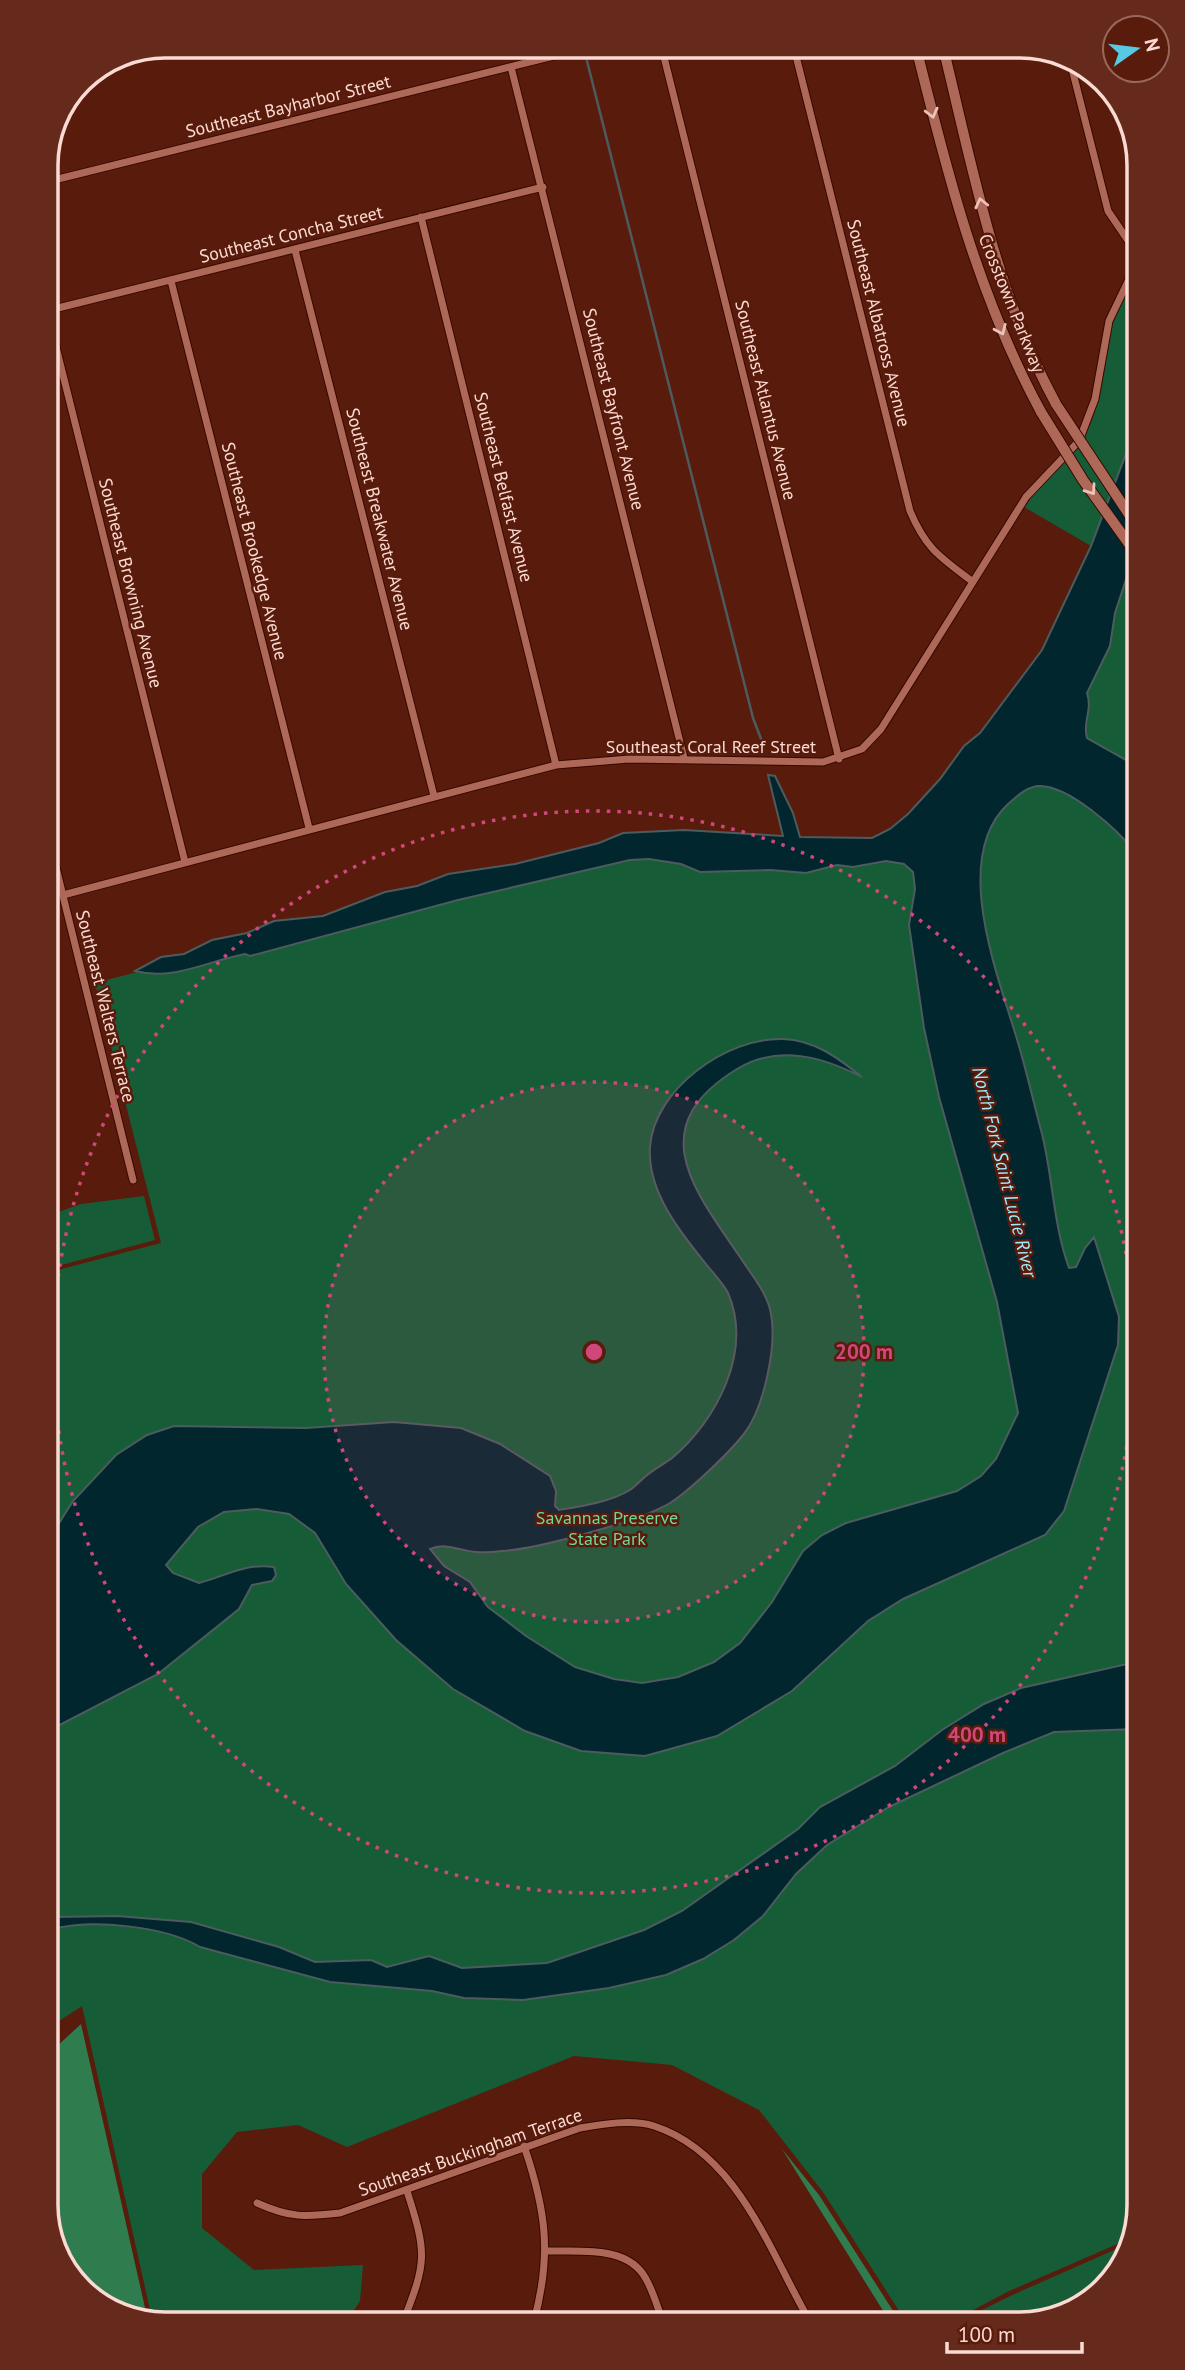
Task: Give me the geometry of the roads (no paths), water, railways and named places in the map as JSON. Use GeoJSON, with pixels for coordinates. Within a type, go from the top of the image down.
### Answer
{"type":"FeatureCollection","features":[{"type":"Feature","properties":{"kind":"main road","name":"Crosstown Parkway"},"geometry":{"type":"LineString","coordinates":[[919,58],[970,249],[998,323],[1041,412],[1083,480],[1127,541]]}},
{"type":"Feature","properties":{"kind":"main road","name":"Crosstown Parkway"},"geometry":{"type":"LineString","coordinates":[[946,58],[1002,283],[1026,344],[1056,404],[1127,511]]}},
{"type":"Feature","properties":{"kind":"street","name":"Southeast Bayharbor Street"},"geometry":{"type":"LineString","coordinates":[[58,179],[546,58]]}},
{"type":"Feature","properties":{"kind":"street","name":"Southeast Atlantus Avenue"},"geometry":{"type":"LineString","coordinates":[[664,58],[839,759]]}},
{"type":"Feature","properties":{"kind":"street","name":"Southeast Albatross Avenue"},"geometry":{"type":"LineString","coordinates":[[796,58],[909,511],[921,538],[931,550],[973,582]]}},
{"type":"Feature","properties":{"kind":"street","name":"Southeast Bayfront Avenue"},"geometry":{"type":"LineString","coordinates":[[511,67],[684,758]]}},
{"type":"Feature","properties":{"kind":"street"},"geometry":{"type":"LineString","coordinates":[[1073,72],[1108,211],[1127,239]]}},
{"type":"Feature","properties":{"kind":"street","name":"Southeast Concha Street"},"geometry":{"type":"LineString","coordinates":[[58,308],[543,187]]}},
{"type":"Feature","properties":{"kind":"street","name":"Southeast Belfast Avenue"},"geometry":{"type":"LineString","coordinates":[[421,217],[556,765]]}},
{"type":"Feature","properties":{"kind":"street","name":"Southeast Breakwater Avenue"},"geometry":{"type":"LineString","coordinates":[[295,250],[434,796]]}},
{"type":"Feature","properties":{"kind":"street","name":"Southeast Brookedge Avenue"},"geometry":{"type":"LineString","coordinates":[[171,281],[309,828]]}},
{"type":"Feature","properties":{"kind":"street","name":"Southeast Coral Reef Street"},"geometry":{"type":"LineString","coordinates":[[63,895],[556,765],[684,758],[823,762],[862,750],[881,729],[1026,497],[1068,455],[1082,434],[1095,399],[1109,321],[1127,283]]}},
{"type":"Feature","properties":{"kind":"street","name":"Southeast Browning Avenue"},"geometry":{"type":"LineString","coordinates":[[58,355],[185,862]]}},
{"type":"Feature","properties":{"kind":"street","name":"Southeast Walters Terrace"},"geometry":{"type":"LineString","coordinates":[[58,875],[134,1180]]}},
{"type":"Feature","properties":{"kind":"street","name":"Southeast Buckingham Terrace"},"geometry":{"type":"LineString","coordinates":[[257,2203],[284,2215],[307,2217],[340,2213],[580,2127],[613,2123],[653,2126],[681,2139],[711,2161],[736,2190],[805,2312]]}},
{"type":"Feature","properties":{"kind":"street"},"geometry":{"type":"LineString","coordinates":[[524,2146],[546,2222],[547,2251],[536,2312]]}},
{"type":"Feature","properties":{"kind":"street"},"geometry":{"type":"LineString","coordinates":[[407,2191],[423,2239],[422,2274],[407,2312]]}},
{"type":"Feature","properties":{"kind":"street"},"geometry":{"type":"LineString","coordinates":[[547,2251],[603,2252],[629,2260],[645,2277],[659,2312]]}},
{"type":"Feature","properties":{"kind":"water","name":"North Fork Saint Lucie River"},"geometry":{"type":"Polygon","coordinates":[[[1127,451],[1127,576],[1115,613],[1110,646],[1087,693],[1089,705],[1086,732],[1087,738],[1127,761],[1127,844],[1092,810],[1078,801],[1052,788],[1035,786],[1008,804],[991,827],[983,854],[980,884],[990,949],[1042,1134],[1056,1218],[1069,1268],[1076,1267],[1094,1237],[1119,1317],[1118,1345],[1064,1511],[1045,1535],[903,1599],[868,1621],[792,1691],[717,1736],[645,1756],[581,1751],[525,1731],[453,1689],[396,1640],[346,1584],[315,1533],[289,1514],[257,1509],[224,1512],[198,1527],[166,1565],[173,1573],[199,1583],[245,1568],[274,1567],[276,1575],[272,1581],[252,1585],[239,1609],[158,1674],[58,1726],[58,1525],[73,1501],[116,1455],[147,1435],[174,1426],[306,1428],[394,1422],[461,1428],[500,1444],[550,1476],[556,1491],[555,1506],[559,1510],[614,1498],[672,1458],[703,1424],[726,1383],[733,1361],[735,1315],[726,1289],[667,1210],[654,1179],[650,1147],[655,1126],[665,1105],[679,1087],[697,1070],[739,1047],[761,1041],[795,1040],[816,1046],[862,1077],[816,1059],[784,1055],[768,1057],[737,1069],[707,1092],[690,1115],[684,1138],[686,1162],[695,1187],[760,1287],[771,1314],[772,1343],[767,1377],[750,1424],[728,1452],[687,1490],[670,1503],[636,1518],[588,1533],[518,1549],[483,1552],[447,1547],[430,1549],[444,1566],[470,1582],[488,1607],[526,1636],[575,1667],[614,1679],[642,1683],[678,1677],[714,1662],[740,1643],[772,1602],[803,1551],[822,1535],[846,1523],[957,1491],[981,1476],[996,1459],[1018,1413],[997,1302],[939,1097],[924,1028],[909,925],[915,889],[913,872],[904,864],[886,861],[853,867],[837,865],[806,873],[771,870],[700,872],[681,864],[649,859],[630,860],[458,900],[250,956],[245,954],[163,974],[135,971],[161,957],[184,954],[212,940],[247,933],[274,921],[323,916],[385,892],[417,886],[448,874],[515,864],[599,843],[623,833],[684,830],[783,836],[768,775],[775,776],[793,813],[800,837],[872,838],[890,829],[908,814],[940,779],[964,746],[980,733],[1042,650],[1091,546],[1127,451]]]}},
{"type":"Feature","properties":{"kind":"water"},"geometry":{"type":"Polygon","coordinates":[[[1127,1664],[1127,1729],[1054,1732],[889,1807],[827,1845],[796,1874],[763,1916],[734,1940],[703,1959],[666,1975],[609,1988],[523,2000],[464,1998],[432,1991],[330,1982],[200,1947],[149,1929],[108,1925],[58,1928],[58,1917],[117,1916],[191,1922],[279,1947],[315,1962],[371,1960],[387,1967],[429,1956],[462,1968],[547,1963],[644,1930],[682,1911],[798,1829],[820,1807],[895,1766],[942,1730],[984,1704],[1021,1688],[1127,1664]]]}},
{"type":"Feature","properties":{"kind":"waterway"},"geometry":{"type":"LineString","coordinates":[[587,61],[753,718],[763,744]]}},
{"type":"Feature","properties":{"kind":"park label","name":"Savannas Preserve State Park"},"geometry":{"type":"Point","coordinates":[607,1527]}}]}
